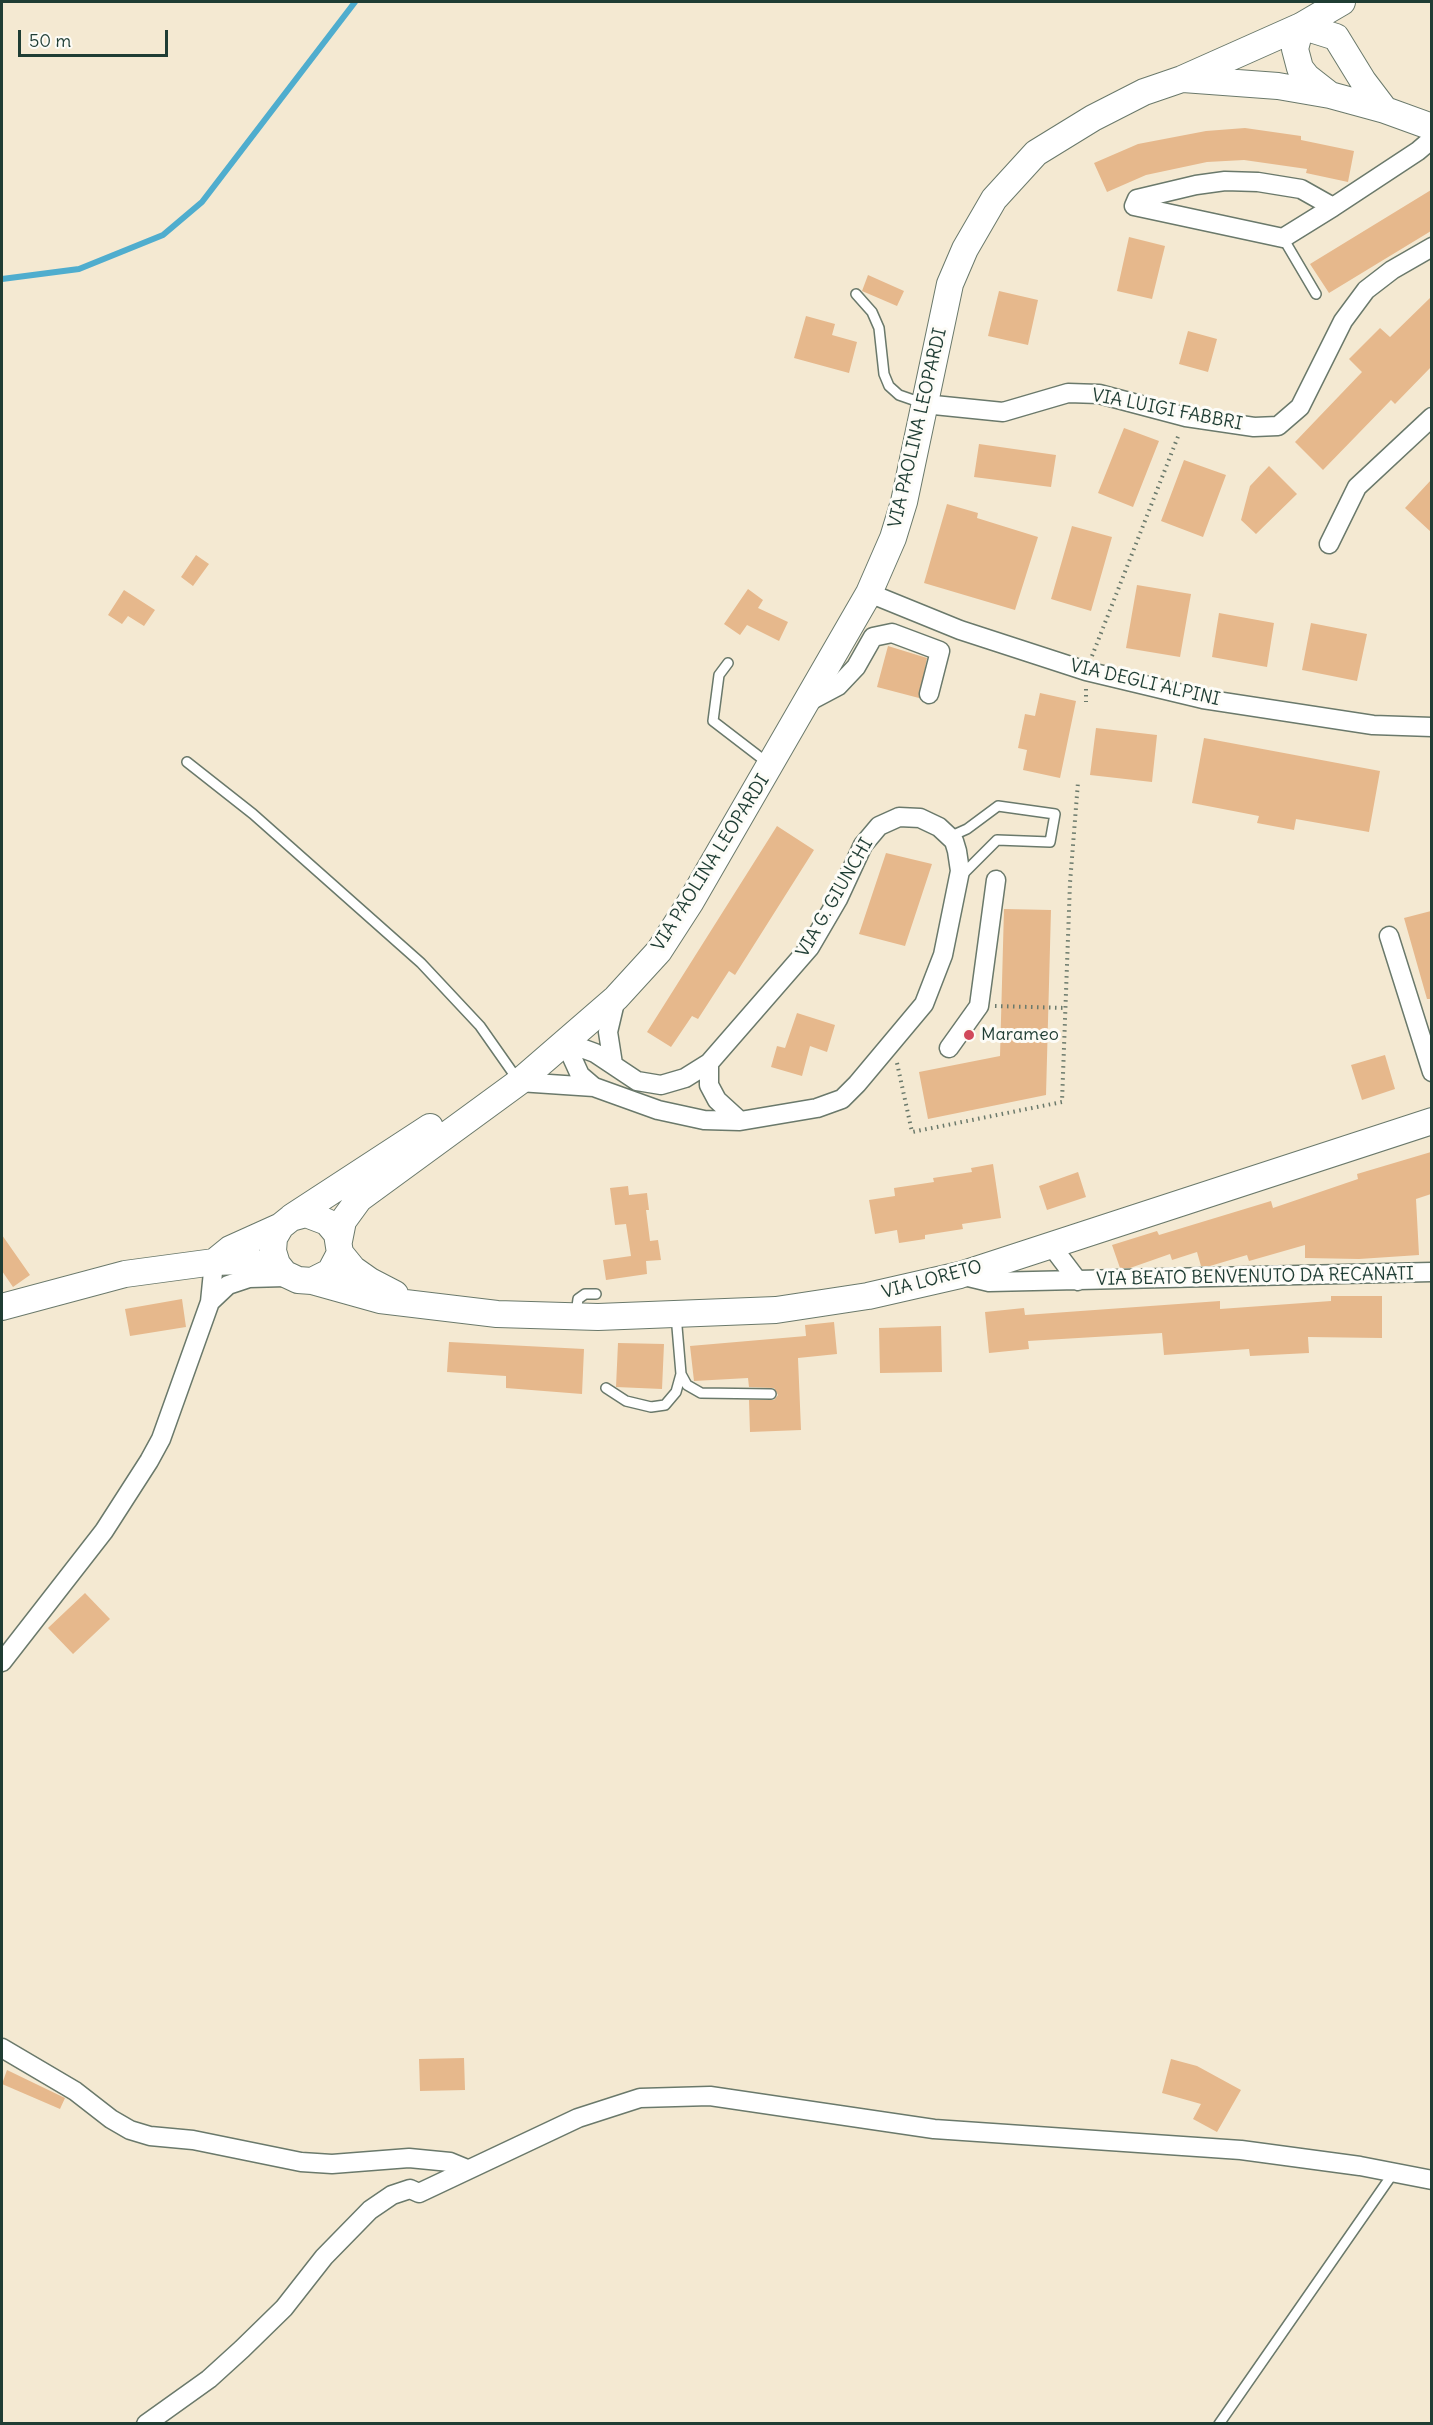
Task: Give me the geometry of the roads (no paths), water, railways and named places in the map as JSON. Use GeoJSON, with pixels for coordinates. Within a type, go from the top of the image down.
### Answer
{"type":"FeatureCollection","features":[{"type":"Feature","properties":{"kind":"main road","name":"VIA PAOLINA LEOPARDI"},"geometry":{"type":"LineString","coordinates":[[339,1247],[343,1221],[359,1199],[564,1042],[616,998],[659,951],[672,932],[869,594],[893,538],[904,502],[950,284],[965,249],[994,199],[1036,153],[1103,112],[1144,92],[1182,79],[1301,26],[1342,2]]}},
{"type":"Feature","properties":{"kind":"main road"},"geometry":{"type":"LineString","coordinates":[[1345,50],[1347,21],[1358,2]]}},
{"type":"Feature","properties":{"kind":"main road"},"geometry":{"type":"LineString","coordinates":[[1330,95],[1306,77],[1300,68],[1295,48],[1301,26],[1336,37],[1363,81],[1385,110]]}},
{"type":"Feature","properties":{"kind":"main road"},"geometry":{"type":"LineString","coordinates":[[1182,79],[1278,86],[1330,95],[1385,110],[1431,127]]}},
{"type":"Feature","properties":{"kind":"main road","name":"VIA PAOLINA LEOPARDI"},"geometry":{"type":"LineString","coordinates":[[286,1222],[516,1077]]}},
{"type":"Feature","properties":{"kind":"main road","name":"VIA LORETO"},"geometry":{"type":"LineString","coordinates":[[2,1307],[125,1274],[214,1262],[244,1261],[264,1264],[296,1278],[380,1300],[498,1314],[676,1315],[776,1310],[868,1296],[960,1275],[1431,1121]]}},
{"type":"Feature","properties":{"kind":"main road"},"geometry":{"type":"LineString","coordinates":[[214,1262],[230,1249],[286,1222],[306,1214],[321,1218],[333,1227],[339,1247],[330,1272],[296,1278],[277,1264],[273,1251],[274,1238],[286,1222]]}},
{"type":"Feature","properties":{"kind":"main road","name":"VIA LORETO"},"geometry":{"type":"LineString","coordinates":[[339,1247],[353,1269],[370,1281],[412,1302]]}},
{"type":"Feature","properties":{"kind":"street"},"geometry":{"type":"LineString","coordinates":[[1333,207],[1301,189],[1258,182],[1225,181],[1137,199],[1134,206],[1283,238],[1333,207],[1418,151],[1431,139]]}},
{"type":"Feature","properties":{"kind":"street","name":"VIA LUIGI FABBRI"},"geometry":{"type":"LineString","coordinates":[[924,404],[1003,412],[1068,393],[1099,394],[1186,417],[1254,427],[1278,426],[1300,407],[1342,321],[1366,290],[1392,270],[1431,247]]}},
{"type":"Feature","properties":{"kind":"street"},"geometry":{"type":"LineString","coordinates":[[1329,544],[1357,487],[1431,417]]}},
{"type":"Feature","properties":{"kind":"street","name":"VIA DEGLI ALPINI"},"geometry":{"type":"LineString","coordinates":[[869,594],[960,630],[1086,671],[1203,699],[1373,725],[1431,727]]}},
{"type":"Feature","properties":{"kind":"street"},"geometry":{"type":"LineString","coordinates":[[806,703],[838,686],[856,668],[873,637],[892,633],[940,651],[929,694]]}},
{"type":"Feature","properties":{"kind":"street","name":"VIA G. GIUNCHI"},"geometry":{"type":"LineString","coordinates":[[564,1042],[614,1064],[637,1081],[661,1085],[685,1078],[709,1063],[810,947],[838,899],[863,845],[879,826],[898,817],[920,818],[939,827],[949,837]]}},
{"type":"Feature","properties":{"kind":"street"},"geometry":{"type":"LineString","coordinates":[[516,1077],[594,1086],[658,1110],[704,1120],[740,1121],[817,1108],[842,1099],[924,1004],[932,987],[943,955],[958,879],[957,851],[949,837]]}},
{"type":"Feature","properties":{"kind":"street"},"geometry":{"type":"LineString","coordinates":[[949,1048],[980,1006],[996,880]]}},
{"type":"Feature","properties":{"kind":"street"},"geometry":{"type":"LineString","coordinates":[[1389,936],[1431,1072]]}},
{"type":"Feature","properties":{"kind":"street"},"geometry":{"type":"LineString","coordinates":[[614,1064],[608,1046],[608,1032],[616,998]]}},
{"type":"Feature","properties":{"kind":"street"},"geometry":{"type":"LineString","coordinates":[[564,1042],[580,1076],[594,1086]]}},
{"type":"Feature","properties":{"kind":"street"},"geometry":{"type":"LineString","coordinates":[[709,1063],[708,1085],[717,1100],[740,1121]]}},
{"type":"Feature","properties":{"kind":"street","name":"VIA BEATO BENVENUTO DA RECANATI"},"geometry":{"type":"LineString","coordinates":[[1050,1244],[1078,1281]]}},
{"type":"Feature","properties":{"kind":"street"},"geometry":{"type":"LineString","coordinates":[[2,1662],[104,1531],[149,1461],[160,1439],[210,1302],[214,1262]]}},
{"type":"Feature","properties":{"kind":"street","name":"VIA BEATO BENVENUTO DA RECANATI"},"geometry":{"type":"LineString","coordinates":[[960,1275],[989,1282],[1431,1272]]}},
{"type":"Feature","properties":{"kind":"street"},"geometry":{"type":"LineString","coordinates":[[210,1302],[228,1285],[249,1278],[296,1278]]}},
{"type":"Feature","properties":{"kind":"street"},"geometry":{"type":"LineString","coordinates":[[2,2048],[75,2091],[111,2119],[130,2130],[150,2136],[194,2140],[301,2162],[332,2164],[409,2158],[450,2162],[467,2169]]}},
{"type":"Feature","properties":{"kind":"street"},"geometry":{"type":"LineString","coordinates":[[146,2424],[208,2379],[242,2349],[284,2308],[324,2257],[370,2210],[392,2195],[410,2189],[419,2193],[578,2118],[640,2098],[710,2096],[934,2129],[1241,2150],[1394,2172],[1431,2181]]}},
{"type":"Feature","properties":{"kind":"lane"},"geometry":{"type":"LineString","coordinates":[[1283,238],[1316,294]]}},
{"type":"Feature","properties":{"kind":"lane"},"geometry":{"type":"LineString","coordinates":[[856,294],[872,312],[879,328],[884,374],[889,386],[898,395],[924,404]]}},
{"type":"Feature","properties":{"kind":"lane"},"geometry":{"type":"LineString","coordinates":[[728,663],[719,675],[713,721],[771,765]]}},
{"type":"Feature","properties":{"kind":"lane"},"geometry":{"type":"LineString","coordinates":[[186,762],[253,814],[421,963],[480,1026],[516,1077]]}},
{"type":"Feature","properties":{"kind":"lane"},"geometry":{"type":"LineString","coordinates":[[949,837],[966,830],[998,806],[1055,814],[1050,842],[996,840],[958,879]]}},
{"type":"Feature","properties":{"kind":"lane"},"geometry":{"type":"LineString","coordinates":[[576,1316],[578,1299],[585,1294],[596,1294]]}},
{"type":"Feature","properties":{"kind":"lane"},"geometry":{"type":"LineString","coordinates":[[606,1388],[626,1401],[651,1407],[665,1405],[676,1392],[681,1374],[676,1315]]}},
{"type":"Feature","properties":{"kind":"lane"},"geometry":{"type":"LineString","coordinates":[[681,1374],[687,1385],[701,1393],[771,1394]]}},
{"type":"Feature","properties":{"kind":"lane"},"geometry":{"type":"LineString","coordinates":[[1219,2424],[1394,2172]]}},
{"type":"Feature","properties":{"kind":"waterway"},"geometry":{"type":"LineString","coordinates":[[2,279],[79,269],[163,235],[202,202],[355,2]]}},
{"type":"Feature","properties":{"kind":"place","name":"Marameo"},"geometry":{"type":"Point","coordinates":[969,1035]}}]}
